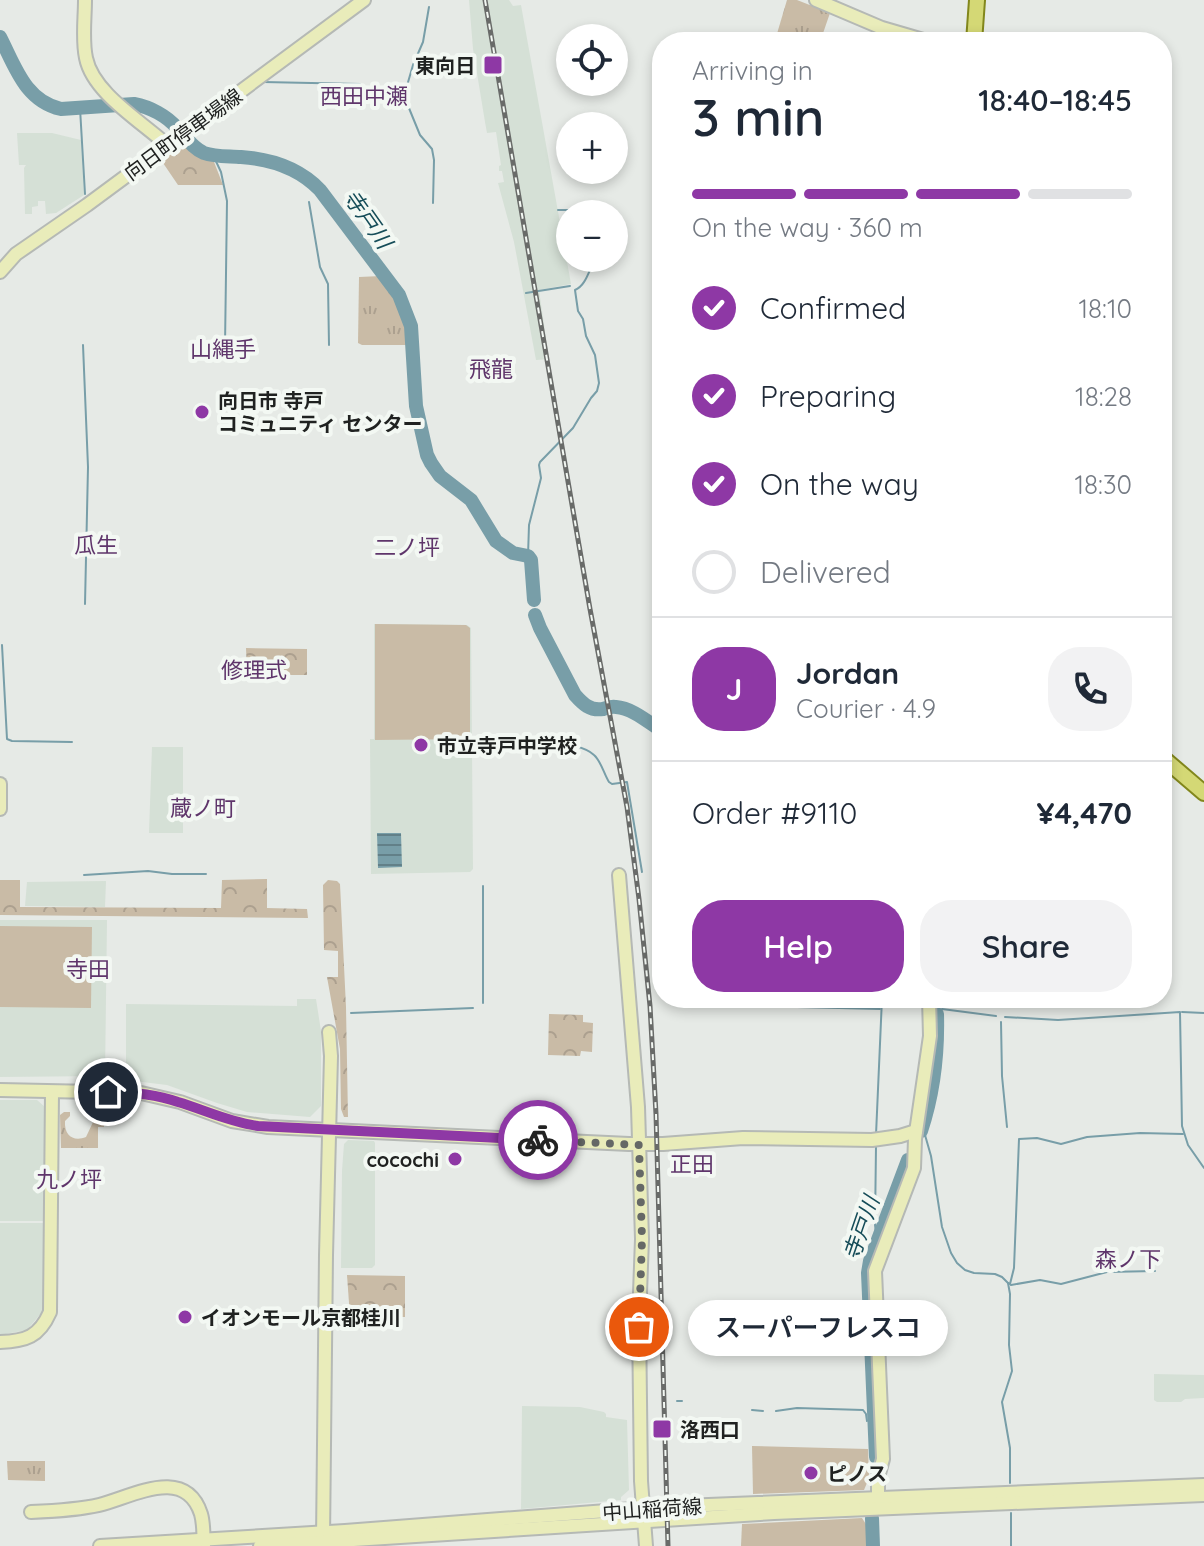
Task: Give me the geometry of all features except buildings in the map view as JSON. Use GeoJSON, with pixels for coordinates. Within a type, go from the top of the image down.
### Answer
{"type":"FeatureCollection","features":[{"type":"Feature","properties":{"kind":"main road"},"geometry":{"type":"LineString","coordinates":[[975,32],[977,0]]}},
{"type":"Feature","properties":{"kind":"main road"},"geometry":{"type":"LineString","coordinates":[[1172,766],[1204,793]]}},
{"type":"Feature","properties":{"kind":"street"},"geometry":{"type":"LineString","coordinates":[[85,0],[85,49],[89,69],[96,82],[122,107],[177,138]]}},
{"type":"Feature","properties":{"kind":"street","name":"向日町停車場線"},"geometry":{"type":"LineString","coordinates":[[1,270],[16,254],[364,0]]}},
{"type":"Feature","properties":{"kind":"street"},"geometry":{"type":"LineString","coordinates":[[816,0],[896,32]]}},
{"type":"Feature","properties":{"kind":"street"},"geometry":{"type":"LineString","coordinates":[[0,784],[0,809]]}},
{"type":"Feature","properties":{"kind":"street"},"geometry":{"type":"LineString","coordinates":[[619,875],[636,1068],[642,1239],[639,1327],[641,1481],[646,1546]]}},
{"type":"Feature","properties":{"kind":"street"},"geometry":{"type":"LineString","coordinates":[[878,1504],[878,1477],[883,1459],[875,1271],[914,1168],[916,1131],[930,1036],[929,1008]]}},
{"type":"Feature","properties":{"kind":"street"},"geometry":{"type":"LineString","coordinates":[[323,1536],[329,1032]]}},
{"type":"Feature","properties":{"kind":"street"},"geometry":{"type":"LineString","coordinates":[[0,1090],[141,1093],[180,1102],[248,1125],[639,1145],[743,1138],[872,1140],[916,1131]]}},
{"type":"Feature","properties":{"kind":"street"},"geometry":{"type":"LineString","coordinates":[[0,1342],[27,1339],[41,1328],[50,1312],[52,1092]]}},
{"type":"Feature","properties":{"kind":"street","name":"中山稲荷線"},"geometry":{"type":"LineString","coordinates":[[100,1546],[1204,1485]]}},
{"type":"Feature","properties":{"kind":"street"},"geometry":{"type":"LineString","coordinates":[[31,1512],[92,1506],[142,1491],[171,1487],[187,1493],[200,1512],[204,1542]]}},
{"type":"Feature","properties":{"kind":"street","name":"中山稲荷線"},"geometry":{"type":"LineString","coordinates":[[878,1504],[1204,1495]]}},
{"type":"Feature","properties":{"kind":"street","name":"中山稲荷線"},"geometry":{"type":"LineString","coordinates":[[260,1546],[323,1536]]}},
{"type":"Feature","properties":{"kind":"shaded area"},"geometry":{"type":"Polygon","coordinates":[[[469,0],[509,0],[513,6],[521,5],[556,200],[556,272],[569,272],[571,284],[539,290],[549,359],[536,360],[514,242],[498,183],[504,182],[502,171],[499,171],[501,165],[496,132],[487,133],[473,49],[469,0]]]}},
{"type":"Feature","properties":{"kind":"shaded area"},"geometry":{"type":"Polygon","coordinates":[[[17,133],[52,133],[81,140],[84,195],[56,213],[46,214],[45,201],[38,201],[38,206],[32,207],[32,214],[25,214],[26,165],[19,165],[17,133]]]}},
{"type":"Feature","properties":{"kind":"shaded area","name":"市立寺戸中学校"},"geometry":{"type":"Polygon","coordinates":[[[374,624],[467,625],[471,628],[473,869],[470,872],[371,874],[370,739],[374,739],[374,624]]]}},
{"type":"Feature","properties":{"kind":"shaded area"},"geometry":{"type":"Polygon","coordinates":[[[152,747],[183,747],[183,833],[149,833],[152,747]]]}},
{"type":"Feature","properties":{"kind":"shaded area"},"geometry":{"type":"Polygon","coordinates":[[[106,881],[105,907],[25,906],[27,882],[106,881]]]}},
{"type":"Feature","properties":{"kind":"shaded area"},"geometry":{"type":"Polygon","coordinates":[[[0,920],[107,920],[105,1076],[0,1077],[0,920]]]}},
{"type":"Feature","properties":{"kind":"shaded area"},"geometry":{"type":"Polygon","coordinates":[[[297,999],[316,999],[321,1031],[321,1106],[310,1117],[247,1112],[167,1085],[126,1080],[126,1004],[297,1006],[297,999]]]}},
{"type":"Feature","properties":{"kind":"shaded area"},"geometry":{"type":"Polygon","coordinates":[[[0,1100],[37,1100],[46,1108],[44,1221],[0,1221],[0,1100]]]}},
{"type":"Feature","properties":{"kind":"shaded area"},"geometry":{"type":"Polygon","coordinates":[[[348,1140],[375,1143],[375,1265],[372,1268],[341,1268],[342,1171],[344,1144],[348,1140]]]}},
{"type":"Feature","properties":{"kind":"shaded area"},"geometry":{"type":"Polygon","coordinates":[[[0,1223],[44,1223],[43,1311],[27,1330],[0,1335],[0,1223]]]}},
{"type":"Feature","properties":{"kind":"shaded area"},"geometry":{"type":"Polygon","coordinates":[[[1154,1374],[1204,1375],[1204,1398],[1157,1402],[1154,1400],[1154,1374]]]}},
{"type":"Feature","properties":{"kind":"shaded area"},"geometry":{"type":"Polygon","coordinates":[[[522,1406],[580,1407],[604,1412],[606,1417],[627,1420],[629,1490],[621,1500],[521,1509],[522,1406]]]}},
{"type":"Feature","properties":{"kind":"green space"},"geometry":{"type":"Polygon","coordinates":[[[787,0],[797,0],[830,13],[823,32],[777,32],[787,0]]]}},
{"type":"Feature","properties":{"kind":"green space"},"geometry":{"type":"Polygon","coordinates":[[[184,143],[214,162],[223,185],[178,185],[161,160],[184,143]]]}},
{"type":"Feature","properties":{"kind":"green space"},"geometry":{"type":"Polygon","coordinates":[[[381,276],[400,308],[410,345],[358,343],[359,277],[381,276]]]}},
{"type":"Feature","properties":{"kind":"green space"},"geometry":{"type":"Polygon","coordinates":[[[375,624],[466,625],[470,628],[470,739],[375,740],[375,624]]]}},
{"type":"Feature","properties":{"kind":"green space"},"geometry":{"type":"Polygon","coordinates":[[[246,648],[307,649],[307,675],[250,675],[247,672],[246,648]]]}},
{"type":"Feature","properties":{"kind":"green space"},"geometry":{"type":"Polygon","coordinates":[[[267,879],[267,908],[307,909],[308,918],[0,915],[0,880],[20,880],[20,907],[221,908],[222,880],[267,879]]]}},
{"type":"Feature","properties":{"kind":"green space"},"geometry":{"type":"Polygon","coordinates":[[[328,880],[340,884],[348,1117],[344,1117],[341,1109],[340,1049],[327,977],[338,977],[338,951],[324,950],[323,885],[328,880]]]}},
{"type":"Feature","properties":{"kind":"green space"},"geometry":{"type":"Polygon","coordinates":[[[0,926],[92,927],[91,1008],[0,1007],[0,926]]]}},
{"type":"Feature","properties":{"kind":"green space"},"geometry":{"type":"Polygon","coordinates":[[[549,1014],[583,1015],[583,1022],[593,1023],[592,1052],[581,1051],[580,1056],[548,1055],[549,1014]]]}},
{"type":"Feature","properties":{"kind":"green space"},"geometry":{"type":"Polygon","coordinates":[[[70,1112],[65,1126],[74,1138],[86,1137],[94,1120],[104,1121],[104,1127],[98,1127],[98,1148],[61,1148],[60,1115],[70,1112]]]}},
{"type":"Feature","properties":{"kind":"green space"},"geometry":{"type":"Polygon","coordinates":[[[347,1275],[405,1276],[405,1317],[350,1317],[347,1275]]]}},
{"type":"Feature","properties":{"kind":"green space","name":"ピノス"},"geometry":{"type":"Polygon","coordinates":[[[752,1446],[868,1449],[869,1478],[864,1490],[753,1494],[752,1446]]]}},
{"type":"Feature","properties":{"kind":"green space"},"geometry":{"type":"Polygon","coordinates":[[[7,1461],[45,1461],[45,1481],[8,1480],[7,1461]]]}},
{"type":"Feature","properties":{"kind":"green space"},"geometry":{"type":"Polygon","coordinates":[[[862,1518],[869,1529],[869,1546],[741,1546],[742,1524],[862,1518]]]}},
{"type":"Feature","properties":{"kind":"water"},"geometry":{"type":"Polygon","coordinates":[[[377,833],[401,833],[402,867],[378,868],[377,833]]]}},
{"type":"Feature","properties":{"kind":"waterway"},"geometry":{"type":"LineString","coordinates":[[429,7],[423,42],[404,96],[420,135],[432,149],[433,203]]}},
{"type":"Feature","properties":{"kind":"waterway","name":"寺戸川"},"geometry":{"type":"LineString","coordinates":[[0,37],[23,81],[49,105],[61,109],[140,105],[168,120],[204,153],[273,163],[293,170],[320,190],[399,295],[411,326],[416,406],[431,463],[440,476],[471,500],[496,541],[513,553],[528,556],[531,560],[534,600]]}},
{"type":"Feature","properties":{"kind":"waterway"},"geometry":{"type":"LineString","coordinates":[[263,82],[360,84]]}},
{"type":"Feature","properties":{"kind":"waterway"},"geometry":{"type":"LineString","coordinates":[[80,108],[85,194]]}},
{"type":"Feature","properties":{"kind":"waterway"},"geometry":{"type":"LineString","coordinates":[[213,155],[221,172],[227,201],[225,346]]}},
{"type":"Feature","properties":{"kind":"waterway"},"geometry":{"type":"LineString","coordinates":[[309,202],[320,267],[328,284],[329,345]]}},
{"type":"Feature","properties":{"kind":"waterway"},"geometry":{"type":"LineString","coordinates":[[528,556],[529,525],[541,478],[540,462],[573,428],[599,383],[595,355],[578,311],[575,290],[589,272]]}},
{"type":"Feature","properties":{"kind":"waterway"},"geometry":{"type":"LineString","coordinates":[[526,293],[570,286]]}},
{"type":"Feature","properties":{"kind":"waterway"},"geometry":{"type":"LineString","coordinates":[[83,345],[88,467],[85,604]]}},
{"type":"Feature","properties":{"kind":"waterway","name":"寺戸川"},"geometry":{"type":"LineString","coordinates":[[535,615],[575,695],[581,701],[594,709],[614,707],[628,710],[652,724]]}},
{"type":"Feature","properties":{"kind":"waterway"},"geometry":{"type":"LineString","coordinates":[[2,645],[7,739],[72,742]]}},
{"type":"Feature","properties":{"kind":"waterway"},"geometry":{"type":"LineString","coordinates":[[482,742],[557,743],[585,749],[594,755],[609,782],[627,782],[642,872]]}},
{"type":"Feature","properties":{"kind":"waterway"},"geometry":{"type":"LineString","coordinates":[[84,875],[148,871],[206,874]]}},
{"type":"Feature","properties":{"kind":"waterway"},"geometry":{"type":"LineString","coordinates":[[483,886],[483,1003]]}},
{"type":"Feature","properties":{"kind":"waterway"},"geometry":{"type":"LineString","coordinates":[[351,1013],[473,1008]]}},
{"type":"Feature","properties":{"kind":"waterway"},"geometry":{"type":"LineString","coordinates":[[838,1008],[880,1009]]}},
{"type":"Feature","properties":{"kind":"waterway"},"geometry":{"type":"LineString","coordinates":[[876,1135],[882,1008]]}},
{"type":"Feature","properties":{"kind":"waterway"},"geometry":{"type":"LineString","coordinates":[[942,1009],[996,1016]]}},
{"type":"Feature","properties":{"kind":"waterway"},"geometry":{"type":"LineString","coordinates":[[1005,1017],[1058,1020],[1180,1012],[1182,1126],[1188,1145],[1204,1168]]}},
{"type":"Feature","properties":{"kind":"waterway"},"geometry":{"type":"LineString","coordinates":[[1182,1012],[1204,1013]]}},
{"type":"Feature","properties":{"kind":"waterway","name":"寺戸川"},"geometry":{"type":"LineString","coordinates":[[921,1131],[934,1073],[937,1014]]}},
{"type":"Feature","properties":{"kind":"waterway"},"geometry":{"type":"LineString","coordinates":[[1001,1022],[1007,1127]]}},
{"type":"Feature","properties":{"kind":"waterway"},"geometry":{"type":"LineString","coordinates":[[923,1128],[931,1156],[942,1227],[951,1253],[965,1270],[995,1274],[1008,1283],[1012,1371],[1002,1402],[1010,1448],[1010,1483]]}},
{"type":"Feature","properties":{"kind":"waterway"},"geometry":{"type":"LineString","coordinates":[[1008,1283],[1014,1268],[1019,1139],[1037,1138],[1061,1144],[1087,1137],[1183,1134]]}},
{"type":"Feature","properties":{"kind":"waterway"},"geometry":{"type":"LineString","coordinates":[[876,1146],[877,1241]]}},
{"type":"Feature","properties":{"kind":"waterway","name":"寺戸川"},"geometry":{"type":"LineString","coordinates":[[876,1457],[868,1273],[908,1160]]}},
{"type":"Feature","properties":{"kind":"waterway"},"geometry":{"type":"LineString","coordinates":[[1011,1285],[1040,1280],[1061,1284],[1107,1272],[1155,1271]]}},
{"type":"Feature","properties":{"kind":"waterway"},"geometry":{"type":"LineString","coordinates":[[677,1401],[682,1401]]}},
{"type":"Feature","properties":{"kind":"waterway"},"geometry":{"type":"LineString","coordinates":[[776,1411],[797,1408],[863,1410],[867,1421]]}},
{"type":"Feature","properties":{"kind":"waterway"},"geometry":{"type":"LineString","coordinates":[[752,1410],[763,1411]]}},
{"type":"Feature","properties":{"kind":"waterway"},"geometry":{"type":"LineString","coordinates":[[1011,1513],[1011,1546]]}},
{"type":"Feature","properties":{"kind":"waterway","name":"寺戸川"},"geometry":{"type":"LineString","coordinates":[[872,1518],[873,1546]]}},
{"type":"Feature","properties":{"kind":"railway"},"geometry":{"type":"LineString","coordinates":[[485,0],[627,807],[639,899],[650,1006],[656,1114],[668,1546]]}},
{"type":"Feature","properties":{"kind":"way so far"},"geometry":{"type":"LineString","coordinates":[[538,1140],[639,1145],[642,1263],[639,1327]]}},
{"type":"Feature","properties":{"kind":"place","name":"東向日"},"geometry":{"type":"Point","coordinates":[493,65]}},
{"type":"Feature","properties":{"kind":"place","name":"向日市 寺戸 コミュニティ センター"},"geometry":{"type":"Point","coordinates":[202,412]}},
{"type":"Feature","properties":{"kind":"place","name":"市立寺戸中学校"},"geometry":{"type":"Point","coordinates":[421,745]}},
{"type":"Feature","properties":{"kind":"place","name":"cocochi"},"geometry":{"type":"Point","coordinates":[455,1159]}},
{"type":"Feature","properties":{"kind":"place","name":"イオンモール京都桂川"},"geometry":{"type":"Point","coordinates":[185,1317]}},
{"type":"Feature","properties":{"kind":"place","name":"スーパーフレスコ"},"geometry":{"type":"Point","coordinates":[639,1327]}},
{"type":"Feature","properties":{"kind":"place","name":"洛西口"},"geometry":{"type":"Point","coordinates":[662,1429]}},
{"type":"Feature","properties":{"kind":"place","name":"ピノス"},"geometry":{"type":"Point","coordinates":[811,1473]}},
{"type":"Feature","properties":{"kind":"district","name":"西田中瀬"},"geometry":{"type":"Point","coordinates":[364,96]}},
{"type":"Feature","properties":{"kind":"district","name":"山縄手"},"geometry":{"type":"Point","coordinates":[223,349]}},
{"type":"Feature","properties":{"kind":"district","name":"飛龍"},"geometry":{"type":"Point","coordinates":[491,369]}},
{"type":"Feature","properties":{"kind":"district","name":"瓜生"},"geometry":{"type":"Point","coordinates":[96,545]}},
{"type":"Feature","properties":{"kind":"district","name":"二ノ坪"},"geometry":{"type":"Point","coordinates":[407,547]}},
{"type":"Feature","properties":{"kind":"district","name":"修理式"},"geometry":{"type":"Point","coordinates":[254,670]}},
{"type":"Feature","properties":{"kind":"district","name":"蔵ノ町"},"geometry":{"type":"Point","coordinates":[203,808]}},
{"type":"Feature","properties":{"kind":"district","name":"寺田"},"geometry":{"type":"Point","coordinates":[88,969]}},
{"type":"Feature","properties":{"kind":"district","name":"正田"},"geometry":{"type":"Point","coordinates":[692,1164]}},
{"type":"Feature","properties":{"kind":"district","name":"九ノ坪"},"geometry":{"type":"Point","coordinates":[69,1179]}},
{"type":"Feature","properties":{"kind":"district","name":"森ノ下"},"geometry":{"type":"Point","coordinates":[1128,1259]}},
{"type":"Feature","properties":{"kind":"route"},"geometry":{"type":"LineString","coordinates":[[108,1092],[141,1093],[258,1126],[538,1140]]}}]}
